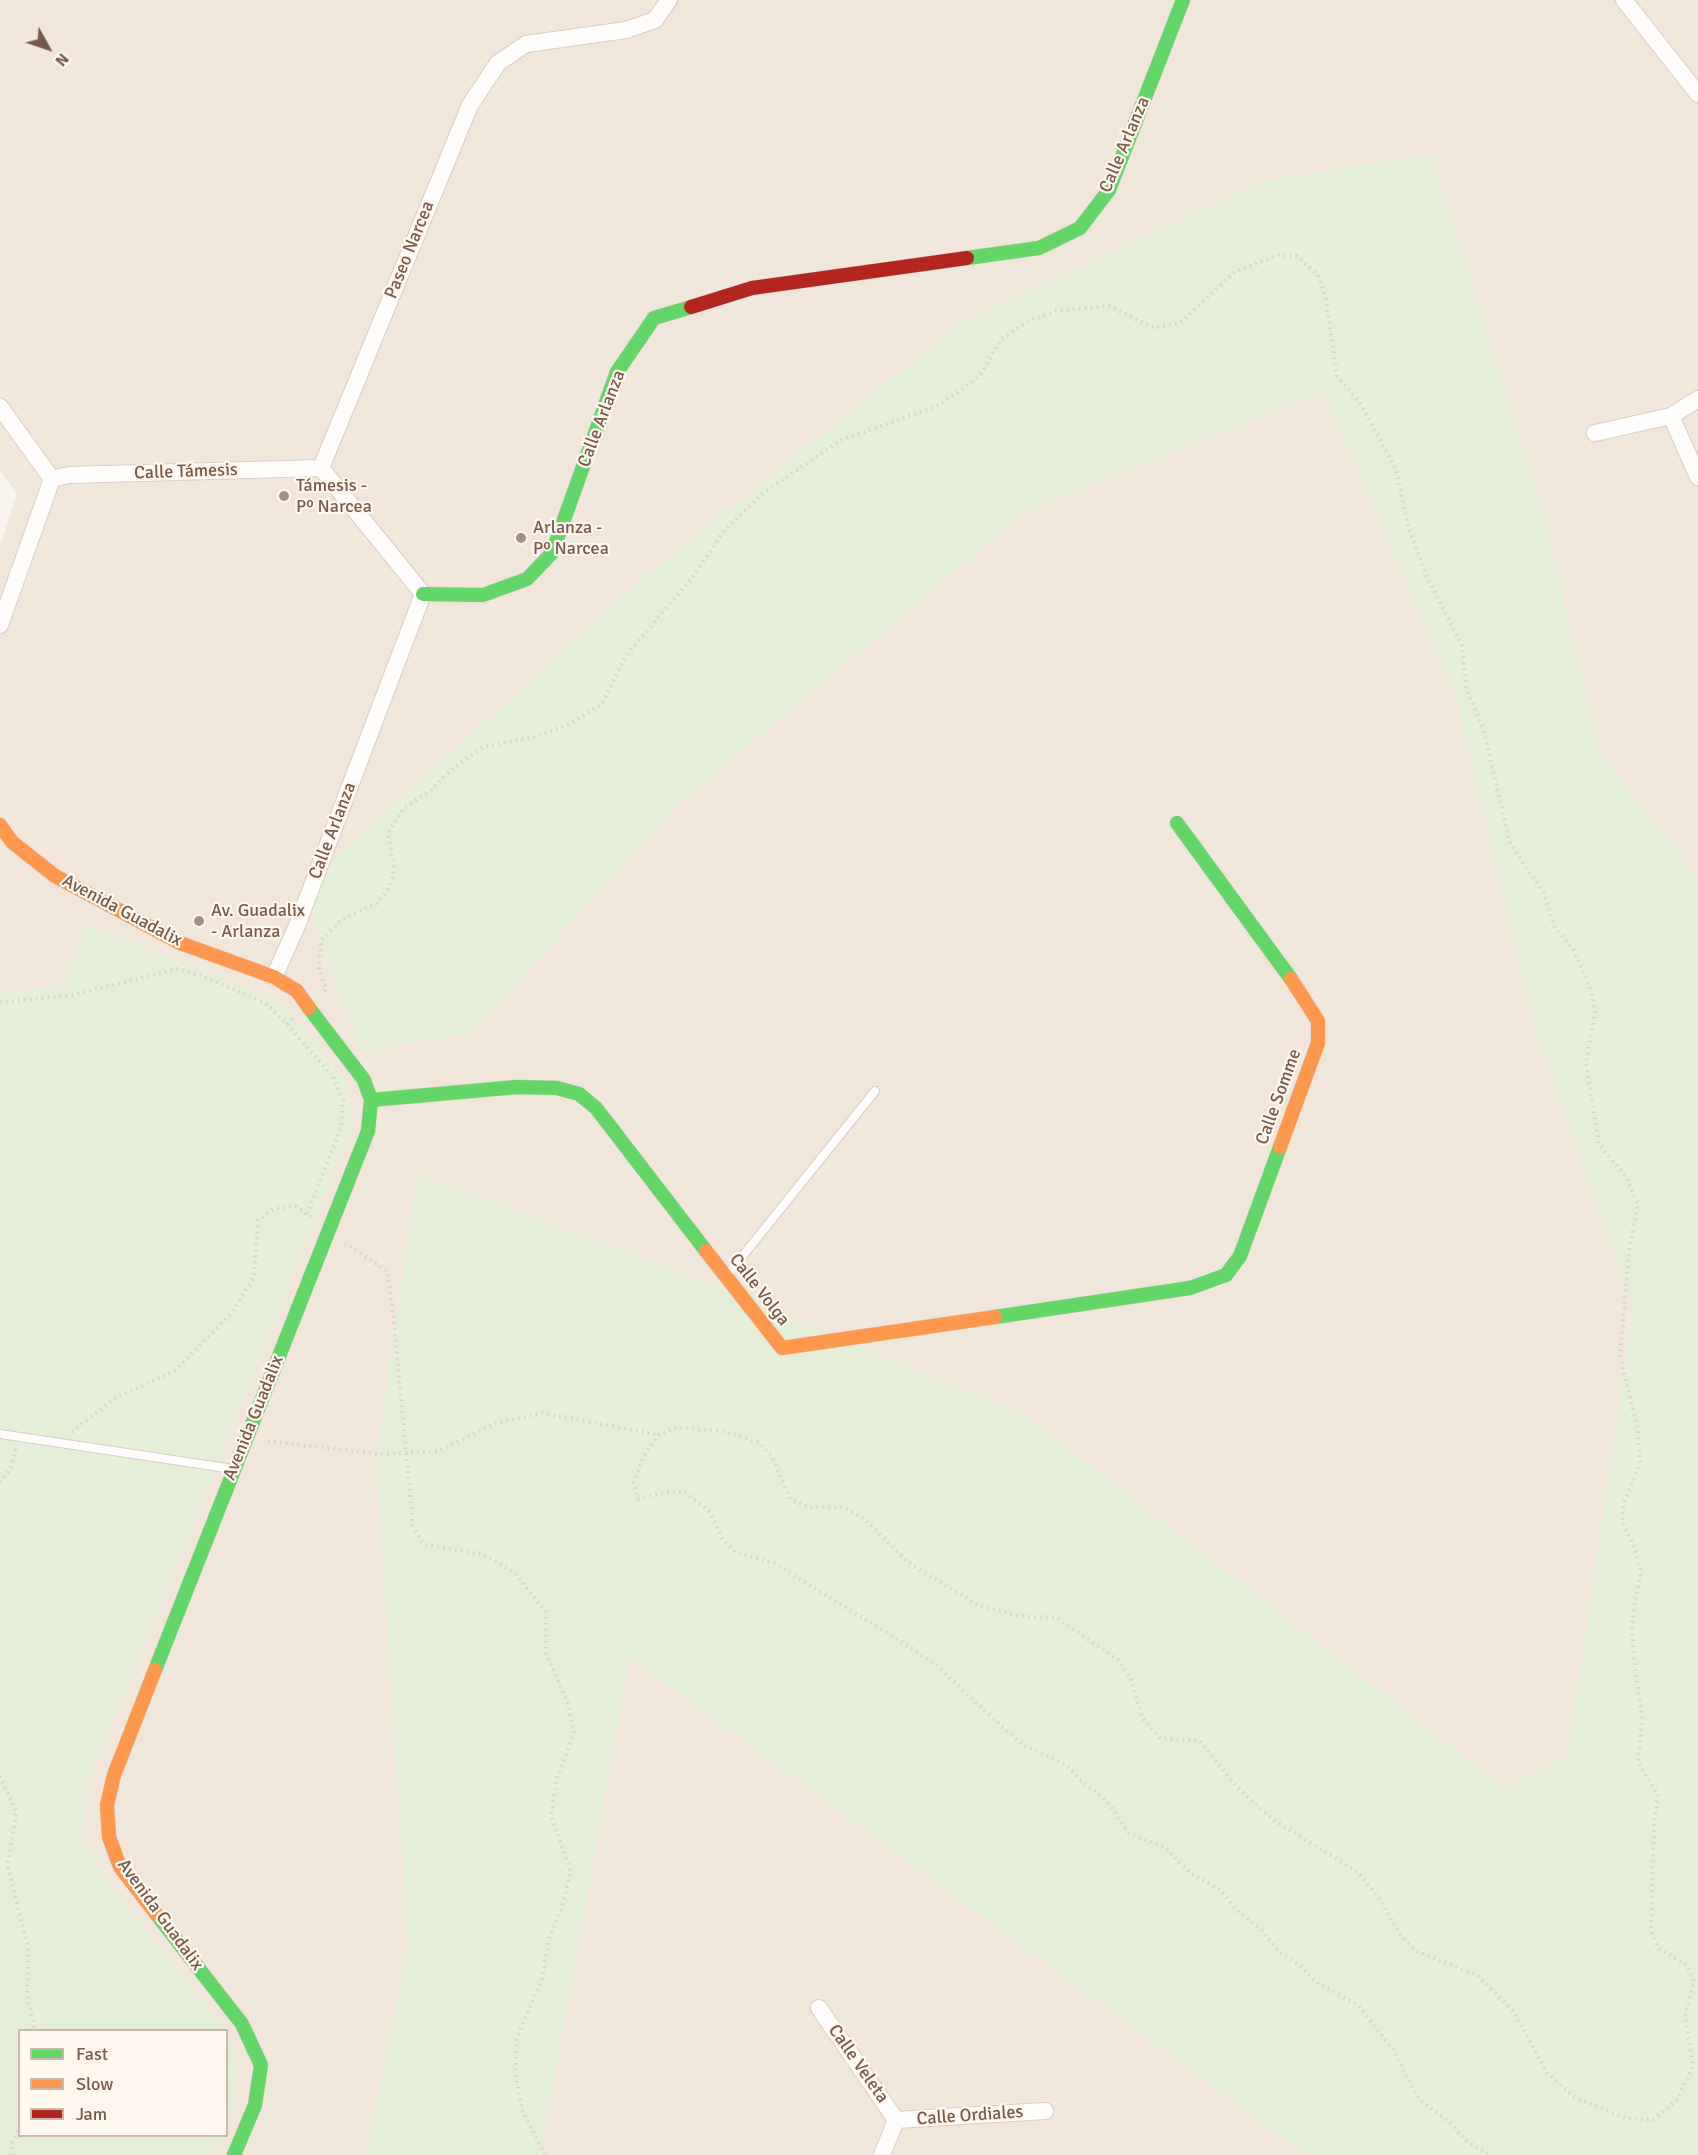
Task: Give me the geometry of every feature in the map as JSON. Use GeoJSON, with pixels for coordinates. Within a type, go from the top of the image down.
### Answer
{"type":"FeatureCollection","features":[{"type":"Feature","properties":{"kind":"street","name":"Paseo Narcea"},"geometry":{"type":"LineString","coordinates":[[321,468],[470,105],[498,63],[526,44],[626,30],[655,20],[669,0]]}},
{"type":"Feature","properties":{"kind":"street","name":"Calle Arlanza"},"geometry":{"type":"LineString","coordinates":[[274,977],[300,917],[423,594],[483,595],[527,579],[552,553],[618,372],[654,318],[752,288],[1039,248],[1080,228],[1109,190],[1183,0]]}},
{"type":"Feature","properties":{"kind":"street"},"geometry":{"type":"LineString","coordinates":[[1624,0],[1698,94]]}},
{"type":"Feature","properties":{"kind":"street"},"geometry":{"type":"LineString","coordinates":[[1596,433],[1671,416],[1698,399]]}},
{"type":"Feature","properties":{"kind":"street"},"geometry":{"type":"LineString","coordinates":[[0,407],[52,479],[0,625]]}},
{"type":"Feature","properties":{"kind":"street"},"geometry":{"type":"LineString","coordinates":[[1671,416],[1698,477]]}},
{"type":"Feature","properties":{"kind":"street","name":"Calle Támesis"},"geometry":{"type":"LineString","coordinates":[[52,479],[69,475],[321,468]]}},
{"type":"Feature","properties":{"kind":"street"},"geometry":{"type":"LineString","coordinates":[[321,468],[423,594]]}},
{"type":"Feature","properties":{"kind":"street","name":"Calle Somme"},"geometry":{"type":"LineString","coordinates":[[1177,823],[1309,1004],[1318,1021],[1318,1043],[1240,1256],[1226,1275]]}},
{"type":"Feature","properties":{"kind":"street","name":"Avenida Guadalix"},"geometry":{"type":"LineString","coordinates":[[0,825],[12,842],[55,876],[85,894],[180,943],[274,977],[297,991],[364,1080],[371,1100],[368,1131],[114,1775],[107,1805],[109,1838],[120,1867],[242,2024],[261,2065],[255,2105],[234,2155]]}},
{"type":"Feature","properties":{"kind":"street","name":"Calle Volga"},"geometry":{"type":"LineString","coordinates":[[371,1100],[517,1087],[557,1088],[579,1094],[596,1108],[782,1348],[1190,1288],[1226,1275]]}},
{"type":"Feature","properties":{"kind":"street","name":"Calle Veleta"},"geometry":{"type":"LineString","coordinates":[[819,2008],[896,2120]]}},
{"type":"Feature","properties":{"kind":"street","name":"Calle Ordiales"},"geometry":{"type":"LineString","coordinates":[[882,2155],[896,2120],[1045,2111]]}},
{"type":"Feature","properties":{"kind":"lane"},"geometry":{"type":"LineString","coordinates":[[727,1276],[874,1091]]}},
{"type":"Feature","properties":{"kind":"lane"},"geometry":{"type":"LineString","coordinates":[[0,1434],[234,1469]]}},
{"type":"Feature","properties":{"kind":"path"},"geometry":{"type":"LineString","coordinates":[[0,1002],[72,995],[178,969],[265,1003],[287,1024],[334,1078],[343,1100],[341,1128],[307,1214]]}},
{"type":"Feature","properties":{"kind":"path"},"geometry":{"type":"LineString","coordinates":[[60,1442],[112,1400],[176,1370],[231,1314],[254,1277],[258,1220],[274,1209],[296,1206],[387,1271],[392,1301],[413,1526],[423,1544],[482,1554],[514,1572],[546,1612],[546,1653],[568,1704],[574,1734],[558,1779],[551,1815],[571,1872],[561,1910],[549,1939],[542,1980],[517,2037],[515,2071],[522,2110],[545,2155]]}},
{"type":"Feature","properties":{"kind":"path"},"geometry":{"type":"LineString","coordinates":[[247,1438],[378,1454],[438,1451],[496,1423],[542,1413],[659,1435]]}},
{"type":"Feature","properties":{"kind":"path"},"geometry":{"type":"LineString","coordinates":[[0,1482],[10,1470],[20,1437]]}},
{"type":"Feature","properties":{"kind":"path"},"geometry":{"type":"LineString","coordinates":[[0,1776],[17,1813],[8,1864],[28,1947],[27,1996],[35,2029]]}},
{"type":"Feature","properties":{"kind":"path"},"geometry":{"type":"LineString","coordinates":[[14,2155],[12,2144],[18,2131]]}},
{"type":"Feature","properties":{"kind":"shaded area"},"geometry":{"type":"Polygon","coordinates":[[[0,0],[1698,0],[1698,2155],[0,2155],[0,547],[17,493],[0,471],[0,0]]]}},
{"type":"Feature","properties":{"kind":"green space"},"geometry":{"type":"Polygon","coordinates":[[[1431,154],[1543,510],[1600,753],[1698,878],[1698,2155],[1306,2155],[630,1657],[540,2155],[366,2155],[408,1947],[376,1455],[417,1174],[679,1272],[1029,1418],[1504,1788],[1567,1757],[1633,1311],[1536,1029],[1455,695],[1323,390],[1026,511],[675,807],[472,1033],[360,1051],[303,886],[647,575],[961,323],[1264,181],[1431,154]]]}},
{"type":"Feature","properties":{"kind":"green space"},"geometry":{"type":"Polygon","coordinates":[[[85,925],[277,1001],[306,1031],[345,1082],[353,1124],[86,1787],[82,1836],[102,1875],[224,2029],[18,2029],[18,2137],[220,2137],[212,2155],[0,2155],[0,993],[65,985],[85,925]]]}},
{"type":"Feature","properties":{"kind":"green space"},"geometry":{"type":"Polygon","coordinates":[[[228,2035],[237,2059],[236,2096],[228,2116],[228,2035]]]}},
{"type":"Feature","properties":{"kind":"traffic: fast"},"geometry":{"type":"LineString","coordinates":[[967,258],[1039,248],[1080,228],[1109,190],[1183,0]]}},
{"type":"Feature","properties":{"kind":"traffic: fast"},"geometry":{"type":"LineString","coordinates":[[423,594],[483,595],[527,579],[552,553],[617,372],[654,318],[691,307]]}},
{"type":"Feature","properties":{"kind":"traffic: fast"},"geometry":{"type":"LineString","coordinates":[[1177,823],[1291,979]]}},
{"type":"Feature","properties":{"kind":"traffic: fast"},"geometry":{"type":"LineString","coordinates":[[155,1670],[368,1131],[371,1100],[364,1080],[309,1008]]}},
{"type":"Feature","properties":{"kind":"traffic: fast"},"geometry":{"type":"LineString","coordinates":[[371,1100],[517,1087],[557,1088],[579,1094],[596,1108],[706,1251]]}},
{"type":"Feature","properties":{"kind":"traffic: fast"},"geometry":{"type":"LineString","coordinates":[[995,1317],[1190,1288],[1226,1275],[1240,1256],[1280,1147]]}},
{"type":"Feature","properties":{"kind":"traffic: fast"},"geometry":{"type":"LineString","coordinates":[[157,1915],[242,2024],[261,2065],[255,2105],[234,2155]]}},
{"type":"Feature","properties":{"kind":"traffic: slow"},"geometry":{"type":"LineString","coordinates":[[0,825],[12,842],[55,876],[180,943],[274,977],[297,991],[309,1008]]}},
{"type":"Feature","properties":{"kind":"traffic: slow"},"geometry":{"type":"LineString","coordinates":[[1280,1147],[1318,1043],[1318,1021],[1291,979]]}},
{"type":"Feature","properties":{"kind":"traffic: slow"},"geometry":{"type":"LineString","coordinates":[[706,1251],[782,1348],[995,1317]]}},
{"type":"Feature","properties":{"kind":"traffic: slow"},"geometry":{"type":"LineString","coordinates":[[155,1670],[114,1775],[107,1805],[109,1837],[120,1867],[157,1915]]}},
{"type":"Feature","properties":{"kind":"traffic: jam"},"geometry":{"type":"LineString","coordinates":[[691,307],[752,288],[967,258]]}},
{"type":"Feature","properties":{"kind":"place","name":"Támesis - Pº Narcea"},"geometry":{"type":"Point","coordinates":[284,496]}},
{"type":"Feature","properties":{"kind":"place","name":"Arlanza - Pº Narcea"},"geometry":{"type":"Point","coordinates":[521,538]}},
{"type":"Feature","properties":{"kind":"place","name":"Av. Guadalix - Arlanza"},"geometry":{"type":"Point","coordinates":[199,921]}}]}
